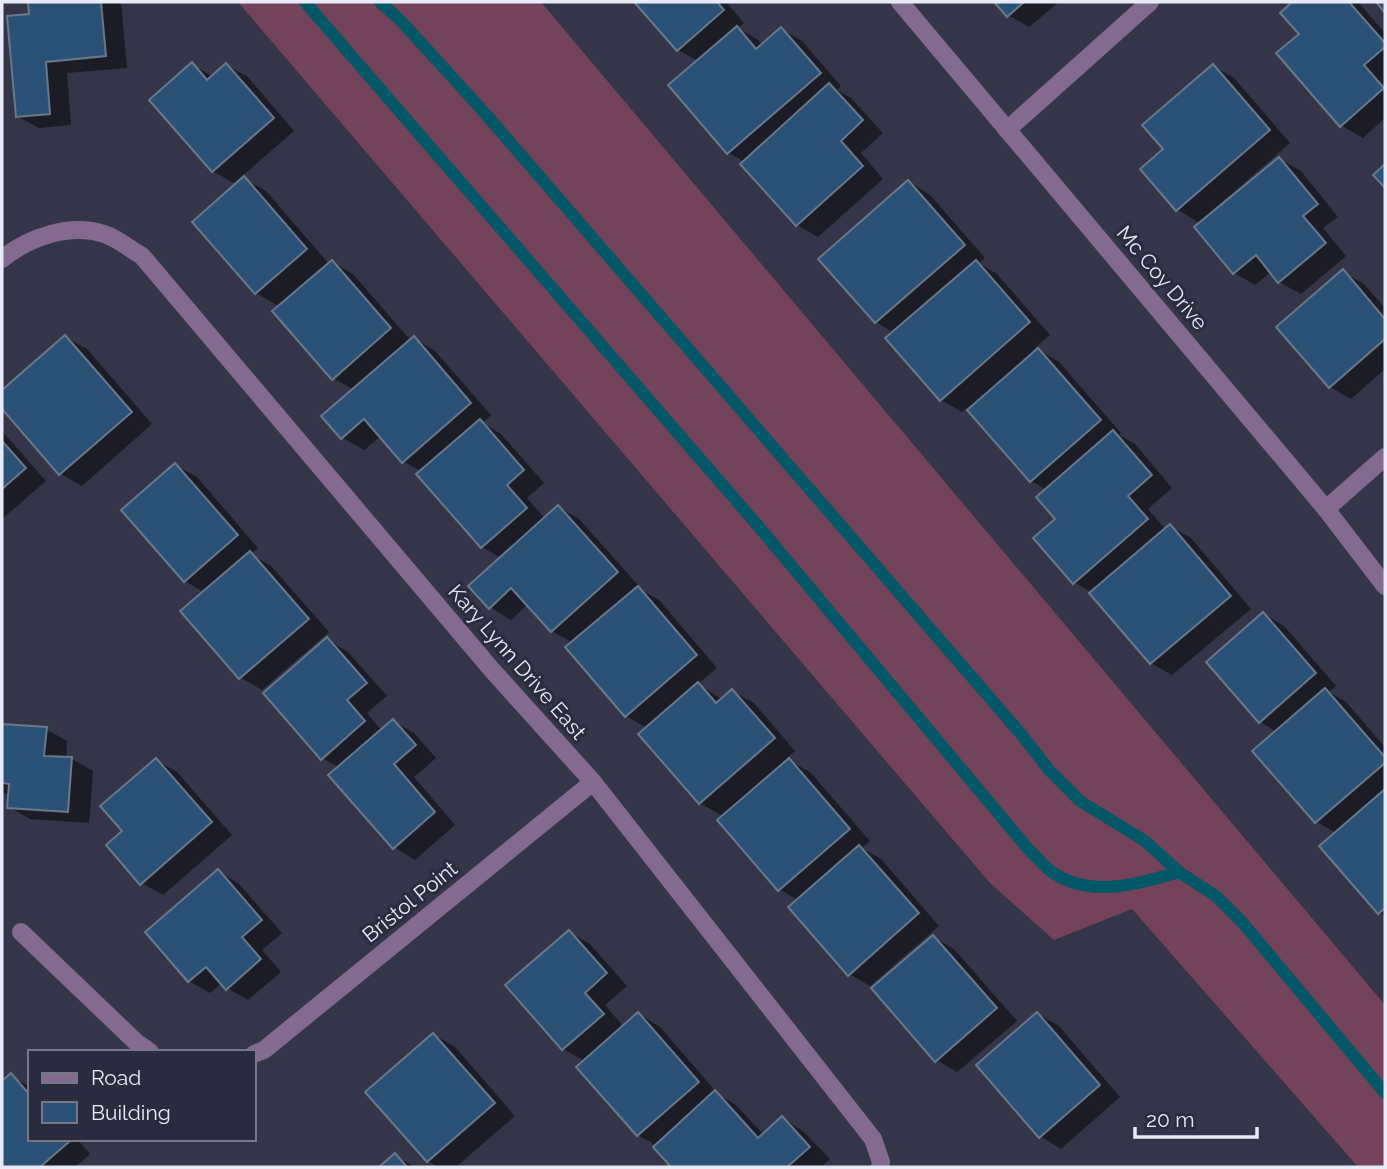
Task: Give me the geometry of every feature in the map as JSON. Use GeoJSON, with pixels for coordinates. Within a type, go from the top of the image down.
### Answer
{"type":"FeatureCollection","features":[{"type":"Feature","properties":{"kind":"street","name":"Mc Coy Drive"},"geometry":{"type":"LineString","coordinates":[[900,2],[1326,509],[1385,586]]}},
{"type":"Feature","properties":{"kind":"street"},"geometry":{"type":"LineString","coordinates":[[1007,130],[1150,2]]}},
{"type":"Feature","properties":{"kind":"street","name":"Kary Lynn Drive East"},"geometry":{"type":"LineString","coordinates":[[2,259],[13,250],[48,235],[78,229],[105,234],[142,256],[492,670],[593,782],[873,1139],[881,1162],[880,1167]]}},
{"type":"Feature","properties":{"kind":"street"},"geometry":{"type":"LineString","coordinates":[[1326,509],[1385,457]]}},
{"type":"Feature","properties":{"kind":"street","name":"Bristol Point"},"geometry":{"type":"LineString","coordinates":[[256,1053],[264,1050],[593,782]]}},
{"type":"Feature","properties":{"kind":"street"},"geometry":{"type":"LineString","coordinates":[[21,932],[147,1050]]}},
{"type":"Feature","properties":{"kind":"shaded area"},"geometry":{"type":"Polygon","coordinates":[[[238,2],[541,2],[1385,1005],[1385,1167],[1358,1167],[1132,909],[1054,940],[990,883],[238,2]]]}},
{"type":"Feature","properties":{"kind":"building"},"geometry":{"type":"Polygon","coordinates":[[[28,2],[101,2],[106,56],[46,62],[50,114],[16,117],[7,16],[29,14],[28,2]]]}},
{"type":"Feature","properties":{"kind":"building"},"geometry":{"type":"Polygon","coordinates":[[[634,2],[717,2],[724,10],[677,51],[634,2]]]}},
{"type":"Feature","properties":{"kind":"building"},"geometry":{"type":"Polygon","coordinates":[[[994,2],[1024,2],[1007,17],[994,2]]]}},
{"type":"Feature","properties":{"kind":"building"},"geometry":{"type":"Polygon","coordinates":[[[1292,2],[1349,2],[1385,43],[1385,47],[1364,65],[1384,88],[1340,127],[1276,53],[1299,34],[1280,13],[1292,2]]]}},
{"type":"Feature","properties":{"kind":"building"},"geometry":{"type":"Polygon","coordinates":[[[1376,2],[1385,2],[1385,13],[1376,2]]]}},
{"type":"Feature","properties":{"kind":"building"},"geometry":{"type":"Polygon","coordinates":[[[737,26],[756,49],[781,27],[821,73],[727,154],[668,85],[737,26]]]}},
{"type":"Feature","properties":{"kind":"building"},"geometry":{"type":"Polygon","coordinates":[[[192,62],[207,80],[226,63],[274,118],[212,172],[149,100],[192,62]]]}},
{"type":"Feature","properties":{"kind":"building"},"geometry":{"type":"Polygon","coordinates":[[[1213,64],[1270,130],[1176,211],[1140,169],[1163,149],[1142,125],[1213,64]]]}},
{"type":"Feature","properties":{"kind":"building"},"geometry":{"type":"Polygon","coordinates":[[[829,83],[863,120],[841,141],[863,166],[796,226],[740,164],[829,83]]]}},
{"type":"Feature","properties":{"kind":"building"},"geometry":{"type":"Polygon","coordinates":[[[1279,157],[1318,204],[1303,216],[1326,243],[1278,283],[1256,255],[1233,274],[1194,227],[1279,157]]]}},
{"type":"Feature","properties":{"kind":"building"},"geometry":{"type":"Polygon","coordinates":[[[1385,164],[1385,188],[1373,175],[1385,164]]]}},
{"type":"Feature","properties":{"kind":"building"},"geometry":{"type":"Polygon","coordinates":[[[244,176],[307,249],[255,294],[192,222],[244,176]]]}},
{"type":"Feature","properties":{"kind":"building"},"geometry":{"type":"Polygon","coordinates":[[[908,180],[965,245],[875,323],[818,259],[908,180]]]}},
{"type":"Feature","properties":{"kind":"building"},"geometry":{"type":"Polygon","coordinates":[[[332,260],[391,328],[332,380],[272,311],[332,260]]]}},
{"type":"Feature","properties":{"kind":"building"},"geometry":{"type":"Polygon","coordinates":[[[976,260],[1030,322],[940,401],[885,338],[976,260]]]}},
{"type":"Feature","properties":{"kind":"building"},"geometry":{"type":"Polygon","coordinates":[[[1343,269],[1385,319],[1385,339],[1329,388],[1276,327],[1343,269]]]}},
{"type":"Feature","properties":{"kind":"building"},"geometry":{"type":"Polygon","coordinates":[[[65,335],[132,412],[59,475],[2,409],[2,390],[65,335]]]}},
{"type":"Feature","properties":{"kind":"building"},"geometry":{"type":"Polygon","coordinates":[[[414,336],[471,403],[402,463],[364,419],[341,439],[321,416],[414,336]]]}},
{"type":"Feature","properties":{"kind":"building"},"geometry":{"type":"Polygon","coordinates":[[[1038,348],[1101,420],[1030,482],[967,410],[1038,348]]]}},
{"type":"Feature","properties":{"kind":"building"},"geometry":{"type":"Polygon","coordinates":[[[480,419],[524,470],[507,485],[527,508],[481,548],[416,474],[480,419]]]}},
{"type":"Feature","properties":{"kind":"building"},"geometry":{"type":"Polygon","coordinates":[[[1113,430],[1152,475],[1128,496],[1148,519],[1073,584],[1033,538],[1055,519],[1036,497],[1113,430]]]}},
{"type":"Feature","properties":{"kind":"building"},"geometry":{"type":"Polygon","coordinates":[[[2,441],[26,468],[2,489],[2,441]]]}},
{"type":"Feature","properties":{"kind":"building"},"geometry":{"type":"Polygon","coordinates":[[[175,463],[238,535],[184,582],[121,510],[175,463]]]}},
{"type":"Feature","properties":{"kind":"building"},"geometry":{"type":"Polygon","coordinates":[[[558,505],[618,572],[551,632],[511,588],[489,609],[468,586],[558,505]]]}},
{"type":"Feature","properties":{"kind":"building"},"geometry":{"type":"Polygon","coordinates":[[[1170,524],[1231,596],[1150,664],[1089,593],[1170,524]]]}},
{"type":"Feature","properties":{"kind":"building"},"geometry":{"type":"Polygon","coordinates":[[[250,551],[309,619],[239,679],[180,611],[250,551]]]}},
{"type":"Feature","properties":{"kind":"building"},"geometry":{"type":"Polygon","coordinates":[[[638,586],[697,655],[625,717],[565,647],[638,586]]]}},
{"type":"Feature","properties":{"kind":"building"},"geometry":{"type":"Polygon","coordinates":[[[1263,612],[1316,673],[1259,723],[1206,662],[1263,612]]]}},
{"type":"Feature","properties":{"kind":"building"},"geometry":{"type":"Polygon","coordinates":[[[327,637],[367,683],[347,700],[365,721],[321,760],[263,693],[327,637]]]}},
{"type":"Feature","properties":{"kind":"building"},"geometry":{"type":"Polygon","coordinates":[[[698,682],[716,703],[732,689],[775,738],[699,804],[638,734],[698,682]]]}},
{"type":"Feature","properties":{"kind":"building"},"geometry":{"type":"Polygon","coordinates":[[[1325,688],[1385,757],[1385,763],[1315,823],[1252,751],[1325,688]]]}},
{"type":"Feature","properties":{"kind":"building"},"geometry":{"type":"Polygon","coordinates":[[[393,719],[416,745],[394,764],[435,812],[393,849],[328,775],[393,719]]]}},
{"type":"Feature","properties":{"kind":"building"},"geometry":{"type":"Polygon","coordinates":[[[2,724],[47,727],[44,756],[72,757],[68,812],[7,808],[9,784],[2,783],[2,724]]]}},
{"type":"Feature","properties":{"kind":"building"},"geometry":{"type":"Polygon","coordinates":[[[156,758],[212,822],[140,885],[106,845],[122,831],[100,806],[156,758]]]}},
{"type":"Feature","properties":{"kind":"building"},"geometry":{"type":"Polygon","coordinates":[[[789,758],[850,829],[778,891],[717,820],[789,758]]]}},
{"type":"Feature","properties":{"kind":"building"},"geometry":{"type":"Polygon","coordinates":[[[1385,789],[1385,908],[1378,914],[1319,846],[1385,789]]]}},
{"type":"Feature","properties":{"kind":"building"},"geometry":{"type":"Polygon","coordinates":[[[859,845],[919,913],[848,976],[788,907],[859,845]]]}},
{"type":"Feature","properties":{"kind":"building"},"geometry":{"type":"Polygon","coordinates":[[[218,869],[262,920],[242,937],[261,959],[226,990],[206,967],[188,982],[145,932],[218,869]]]}},
{"type":"Feature","properties":{"kind":"building"},"geometry":{"type":"Polygon","coordinates":[[[569,930],[607,973],[585,993],[604,1014],[562,1050],[505,985],[569,930]]]}},
{"type":"Feature","properties":{"kind":"building"},"geometry":{"type":"Polygon","coordinates":[[[933,935],[997,1008],[935,1062],[871,988],[933,935]]]}},
{"type":"Feature","properties":{"kind":"building"},"geometry":{"type":"Polygon","coordinates":[[[638,1012],[699,1082],[637,1136],[576,1067],[638,1012]]]}},
{"type":"Feature","properties":{"kind":"building"},"geometry":{"type":"Polygon","coordinates":[[[1037,1012],[1100,1085],[1039,1138],[976,1065],[1037,1012]]]}},
{"type":"Feature","properties":{"kind":"building"},"geometry":{"type":"Polygon","coordinates":[[[433,1033],[495,1103],[427,1162],[365,1092],[433,1033]]]}},
{"type":"Feature","properties":{"kind":"building"},"geometry":{"type":"Polygon","coordinates":[[[11,1073],[28,1093],[28,1141],[70,1141],[40,1167],[2,1167],[2,1081],[11,1073]]]}},
{"type":"Feature","properties":{"kind":"building"},"geometry":{"type":"Polygon","coordinates":[[[715,1090],[758,1138],[782,1116],[810,1147],[787,1167],[671,1167],[653,1147],[715,1090]]]}},
{"type":"Feature","properties":{"kind":"building"},"geometry":{"type":"Polygon","coordinates":[[[395,1153],[407,1167],[379,1167],[395,1153]]]}},
{"type":"Feature","properties":{"kind":"waterway"},"geometry":{"type":"LineString","coordinates":[[305,2],[759,527],[1043,865],[1063,879],[1096,887],[1146,881],[1179,872]]}},
{"type":"Feature","properties":{"kind":"waterway"},"geometry":{"type":"LineString","coordinates":[[380,2],[401,21],[483,111],[1021,734],[1050,771],[1080,801],[1145,841],[1179,872],[1216,896],[1242,922],[1385,1093]]}}]}
